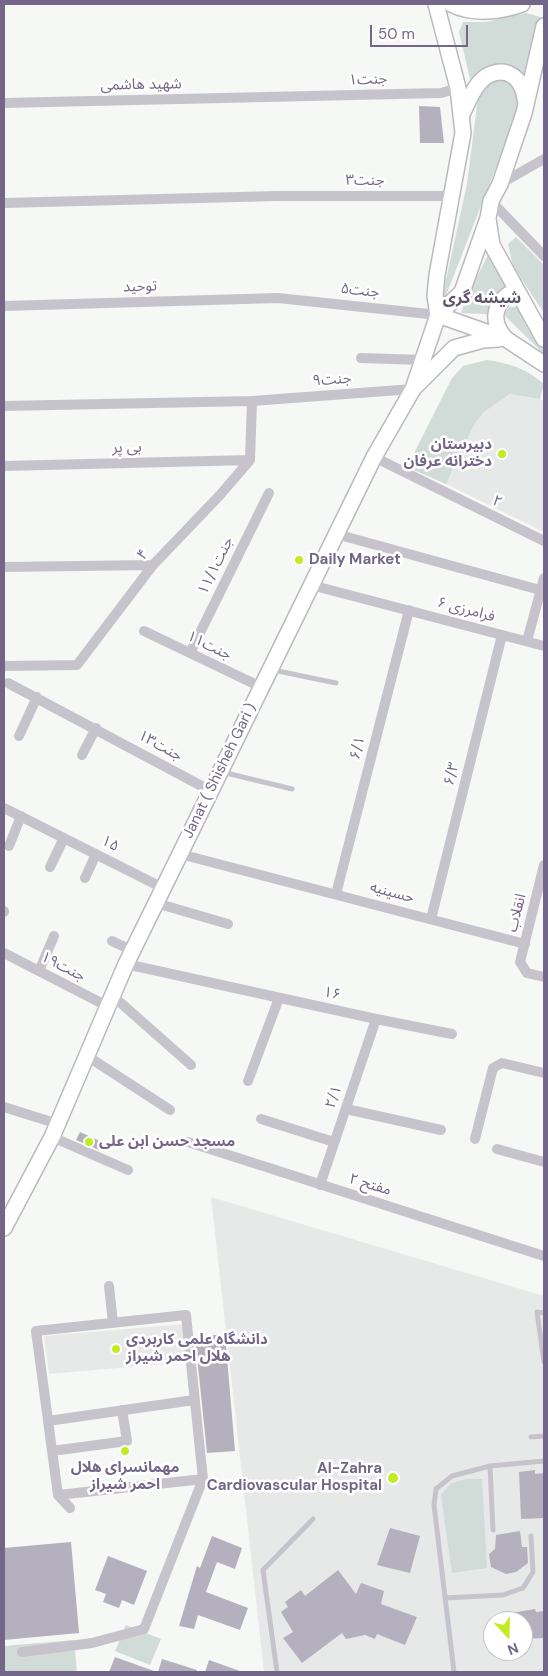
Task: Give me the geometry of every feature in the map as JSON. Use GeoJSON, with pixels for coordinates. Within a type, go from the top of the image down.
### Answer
{"type":"FeatureCollection","features":[{"type":"Feature","properties":{"kind":"street"},"geometry":{"type":"LineString","coordinates":[[436,4],[458,88],[463,133],[453,196],[437,275],[435,296],[438,315]]}},
{"type":"Feature","properties":{"kind":"street"},"geometry":{"type":"LineString","coordinates":[[451,4],[483,12],[509,9],[522,4]]}},
{"type":"Feature","properties":{"kind":"street"},"geometry":{"type":"LineString","coordinates":[[438,315],[462,292],[488,218],[491,201],[500,184],[524,113],[544,26]]}},
{"type":"Feature","properties":{"kind":"street"},"geometry":{"type":"LineString","coordinates":[[461,116],[475,88],[487,76],[504,73],[518,78],[524,87],[524,113]]}},
{"type":"Feature","properties":{"kind":"street","name":"جنت۱"},"geometry":{"type":"LineString","coordinates":[[278,98],[440,93],[458,88]]}},
{"type":"Feature","properties":{"kind":"street","name":"شهید هاشمی"},"geometry":{"type":"LineString","coordinates":[[4,102],[278,98]]}},
{"type":"Feature","properties":{"kind":"street"},"geometry":{"type":"LineString","coordinates":[[500,184],[544,159]]}},
{"type":"Feature","properties":{"kind":"street","name":"جنت۳"},"geometry":{"type":"LineString","coordinates":[[4,203],[277,196],[453,196]]}},
{"type":"Feature","properties":{"kind":"street"},"geometry":{"type":"LineString","coordinates":[[491,201],[544,256]]}},
{"type":"Feature","properties":{"kind":"street"},"geometry":{"type":"LineString","coordinates":[[488,218],[492,245],[544,339]]}},
{"type":"Feature","properties":{"kind":"street"},"geometry":{"type":"LineString","coordinates":[[506,339],[499,331],[496,322],[496,311],[500,302],[516,290]]}},
{"type":"Feature","properties":{"kind":"street","name":"جنت۵"},"geometry":{"type":"LineString","coordinates":[[278,298],[438,315]]}},
{"type":"Feature","properties":{"kind":"street","name":"توحید"},"geometry":{"type":"LineString","coordinates":[[4,306],[278,298]]}},
{"type":"Feature","properties":{"kind":"street"},"geometry":{"type":"LineString","coordinates":[[438,315],[506,339],[544,364]]}},
{"type":"Feature","properties":{"kind":"street","name":"Janat ( Shisheh Gari )"},"geometry":{"type":"LineString","coordinates":[[5,1222],[55,1131],[130,957],[261,687],[374,457],[413,389],[438,315]]}},
{"type":"Feature","properties":{"kind":"street"},"geometry":{"type":"LineString","coordinates":[[413,389],[454,348],[483,340],[506,339]]}},
{"type":"Feature","properties":{"kind":"street"},"geometry":{"type":"LineString","coordinates":[[361,358],[423,360]]}},
{"type":"Feature","properties":{"kind":"street","name":"جنت۹"},"geometry":{"type":"LineString","coordinates":[[4,406],[252,401],[413,389]]}},
{"type":"Feature","properties":{"kind":"street"},"geometry":{"type":"LineString","coordinates":[[250,460],[252,401]]}},
{"type":"Feature","properties":{"kind":"street","name":"۲"},"geometry":{"type":"LineString","coordinates":[[374,457],[437,490],[544,541]]}},
{"type":"Feature","properties":{"kind":"street","name":"بی پر"},"geometry":{"type":"LineString","coordinates":[[4,466],[250,460]]}},
{"type":"Feature","properties":{"kind":"street","name":"۴"},"geometry":{"type":"LineString","coordinates":[[4,666],[78,665],[154,565],[250,460]]}},
{"type":"Feature","properties":{"kind":"street","name":"جنت۱۱/۱"},"geometry":{"type":"LineString","coordinates":[[190,653],[268,493]]}},
{"type":"Feature","properties":{"kind":"street"},"geometry":{"type":"LineString","coordinates":[[336,534],[540,590]]}},
{"type":"Feature","properties":{"kind":"street"},"geometry":{"type":"LineString","coordinates":[[4,567],[154,565]]}},
{"type":"Feature","properties":{"kind":"street"},"geometry":{"type":"LineString","coordinates":[[527,641],[544,578]]}},
{"type":"Feature","properties":{"kind":"street","name":"فرامرزی ۶"},"geometry":{"type":"LineString","coordinates":[[311,585],[544,646]]}},
{"type":"Feature","properties":{"kind":"street","name":"۶/۱"},"geometry":{"type":"LineString","coordinates":[[336,894],[409,610]]}},
{"type":"Feature","properties":{"kind":"street","name":"جنت۱۱"},"geometry":{"type":"LineString","coordinates":[[144,631],[261,687]]}},
{"type":"Feature","properties":{"kind":"street","name":"۶/۳"},"geometry":{"type":"LineString","coordinates":[[431,919],[502,635]]}},
{"type":"Feature","properties":{"kind":"street","name":"جنت۱۳"},"geometry":{"type":"LineString","coordinates":[[8,683],[96,728],[211,791]]}},
{"type":"Feature","properties":{"kind":"street"},"geometry":{"type":"LineString","coordinates":[[19,736],[37,697]]}},
{"type":"Feature","properties":{"kind":"street"},"geometry":{"type":"LineString","coordinates":[[82,755],[96,728]]}},
{"type":"Feature","properties":{"kind":"street","name":"۱۵"},"geometry":{"type":"LineString","coordinates":[[4,808],[163,888]]}},
{"type":"Feature","properties":{"kind":"street"},"geometry":{"type":"LineString","coordinates":[[9,846],[21,816]]}},
{"type":"Feature","properties":{"kind":"street"},"geometry":{"type":"LineString","coordinates":[[50,867],[64,838]]}},
{"type":"Feature","properties":{"kind":"street"},"geometry":{"type":"LineString","coordinates":[[84,878],[96,854]]}},
{"type":"Feature","properties":{"kind":"street","name":"حسینیه"},"geometry":{"type":"LineString","coordinates":[[180,854],[525,944]]}},
{"type":"Feature","properties":{"kind":"street","name":"انقلاب"},"geometry":{"type":"LineString","coordinates":[[544,865],[520,962],[522,969],[527,973],[544,977]]}},
{"type":"Feature","properties":{"kind":"street"},"geometry":{"type":"LineString","coordinates":[[156,903],[228,924]]}},
{"type":"Feature","properties":{"kind":"street"},"geometry":{"type":"LineString","coordinates":[[39,971],[54,936]]}},
{"type":"Feature","properties":{"kind":"street","name":"۱۶"},"geometry":{"type":"LineString","coordinates":[[112,941],[130,957],[207,982],[452,1034]]}},
{"type":"Feature","properties":{"kind":"street","name":"جنت۱۹"},"geometry":{"type":"LineString","coordinates":[[5,958],[112,1002],[191,1065]]}},
{"type":"Feature","properties":{"kind":"street"},"geometry":{"type":"LineString","coordinates":[[248,1080],[279,998]]}},
{"type":"Feature","properties":{"kind":"street","name":"۲/۱"},"geometry":{"type":"LineString","coordinates":[[320,1185],[376,1019]]}},
{"type":"Feature","properties":{"kind":"street"},"geometry":{"type":"LineString","coordinates":[[87,1056],[170,1110]]}},
{"type":"Feature","properties":{"kind":"street"},"geometry":{"type":"LineString","coordinates":[[474,1139],[493,1068],[497,1064],[502,1063],[544,1073]]}},
{"type":"Feature","properties":{"kind":"street"},"geometry":{"type":"LineString","coordinates":[[4,1107],[55,1131],[128,1170]]}},
{"type":"Feature","properties":{"kind":"street"},"geometry":{"type":"LineString","coordinates":[[346,1109],[441,1130]]}},
{"type":"Feature","properties":{"kind":"street"},"geometry":{"type":"LineString","coordinates":[[261,1119],[334,1142]]}},
{"type":"Feature","properties":{"kind":"street","name":"مفتح ۲"},"geometry":{"type":"LineString","coordinates":[[188,1142],[544,1256]]}},
{"type":"Feature","properties":{"kind":"street"},"geometry":{"type":"LineString","coordinates":[[497,1148],[544,1162]]}},
{"type":"Feature","properties":{"kind":"street"},"geometry":{"type":"LineString","coordinates":[[109,1286],[113,1323]]}},
{"type":"Feature","properties":{"kind":"street"},"geometry":{"type":"LineString","coordinates":[[22,1652],[92,1643],[144,1629],[203,1479],[186,1316],[36,1331],[58,1495],[70,1508]]}},
{"type":"Feature","properties":{"kind":"street"},"geometry":{"type":"LineString","coordinates":[[48,1421],[194,1400]]}},
{"type":"Feature","properties":{"kind":"street"},"geometry":{"type":"LineString","coordinates":[[52,1451],[127,1442],[122,1410]]}},
{"type":"Feature","properties":{"kind":"street"},"geometry":{"type":"LineString","coordinates":[[58,1495],[203,1479]]}},
{"type":"Feature","properties":{"kind":"lane"},"geometry":{"type":"LineString","coordinates":[[270,670],[336,683]]}},
{"type":"Feature","properties":{"kind":"lane"},"geometry":{"type":"LineString","coordinates":[[220,772],[292,788]]}},
{"type":"Feature","properties":{"kind":"lane"},"geometry":{"type":"LineString","coordinates":[[544,1313],[537,1312],[544,1362]]}},
{"type":"Feature","properties":{"kind":"lane"},"geometry":{"type":"LineString","coordinates":[[531,1437],[544,1436]]}},
{"type":"Feature","properties":{"kind":"lane"},"geometry":{"type":"LineString","coordinates":[[454,1672],[434,1505],[436,1489],[452,1476],[490,1466],[544,1461]]}},
{"type":"Feature","properties":{"kind":"lane"},"geometry":{"type":"LineString","coordinates":[[490,1466],[493,1530]]}},
{"type":"Feature","properties":{"kind":"lane"},"geometry":{"type":"LineString","coordinates":[[277,1672],[264,1570],[313,1519]]}},
{"type":"Feature","properties":{"kind":"lane"},"geometry":{"type":"LineString","coordinates":[[446,1598],[503,1594],[523,1588],[533,1572],[531,1536]]}},
{"type":"Feature","properties":{"kind":"shaded area"},"geometry":{"type":"Polygon","coordinates":[[[526,13],[540,17],[544,28],[526,79],[483,70],[470,79],[459,32],[463,22],[486,22],[526,13]]]}},
{"type":"Feature","properties":{"kind":"shaded area"},"geometry":{"type":"Polygon","coordinates":[[[504,77],[521,89],[518,111],[445,298],[442,298],[467,184],[479,90],[490,81],[504,77]]]}},
{"type":"Feature","properties":{"kind":"shaded area"},"geometry":{"type":"Polygon","coordinates":[[[516,237],[544,265],[544,313],[513,266],[508,244],[516,237]]]}},
{"type":"Feature","properties":{"kind":"shaded area"},"geometry":{"type":"Polygon","coordinates":[[[490,251],[507,290],[497,294],[487,314],[461,313],[468,294],[490,251]]]}},
{"type":"Feature","properties":{"kind":"shaded area"},"geometry":{"type":"Polygon","coordinates":[[[509,307],[518,307],[544,348],[544,354],[506,317],[505,314],[509,307]]]}},
{"type":"Feature","properties":{"kind":"shaded area"},"geometry":{"type":"Polygon","coordinates":[[[487,360],[517,367],[531,374],[544,384],[540,399],[510,394],[484,412],[474,425],[446,484],[407,467],[452,378],[463,366],[487,360]]]}},
{"type":"Feature","properties":{"kind":"shaded area","name":"دبیرستان دخترانه عرفان"},"geometry":{"type":"Polygon","coordinates":[[[510,394],[540,399],[544,402],[544,532],[446,484],[474,425],[484,412],[510,394]]]}},
{"type":"Feature","properties":{"kind":"shaded area","name":"Al-Zahra Cardiovascular Hospital"},"geometry":{"type":"Polygon","coordinates":[[[211,1197],[544,1296],[544,1672],[264,1672],[211,1197]]]}},
{"type":"Feature","properties":{"kind":"shaded area","name":"دانشگاه علمی کاربردی هلال احمر شیراز"},"geometry":{"type":"Polygon","coordinates":[[[184,1324],[186,1362],[49,1374],[44,1336],[184,1324]]]}},
{"type":"Feature","properties":{"kind":"shaded area"},"geometry":{"type":"Polygon","coordinates":[[[467,1479],[482,1479],[487,1568],[452,1573],[441,1495],[451,1483],[467,1479]]]}},
{"type":"Feature","properties":{"kind":"shaded area"},"geometry":{"type":"Polygon","coordinates":[[[126,1625],[161,1639],[150,1665],[115,1651],[126,1625]]]}},
{"type":"Feature","properties":{"kind":"shaded area"},"geometry":{"type":"Polygon","coordinates":[[[74,1640],[77,1672],[4,1672],[4,1646],[74,1640]]]}},
{"type":"Feature","properties":{"kind":"building"},"geometry":{"type":"Polygon","coordinates":[[[419,106],[440,107],[444,143],[420,143],[419,106]]]}},
{"type":"Feature","properties":{"kind":"building","name":"مسجد حسن ابن علی"},"geometry":{"type":"Polygon","coordinates":[[[80,1132],[102,1142],[99,1150],[76,1140],[80,1132]]]}},
{"type":"Feature","properties":{"kind":"building"},"geometry":{"type":"Polygon","coordinates":[[[225,1334],[235,1451],[207,1453],[195,1337],[225,1334]]]}},
{"type":"Feature","properties":{"kind":"building"},"geometry":{"type":"Polygon","coordinates":[[[535,1470],[535,1474],[544,1473],[544,1518],[521,1519],[519,1472],[535,1470]]]}},
{"type":"Feature","properties":{"kind":"building"},"geometry":{"type":"Polygon","coordinates":[[[390,1528],[420,1536],[410,1573],[377,1565],[390,1528]]]}},
{"type":"Feature","properties":{"kind":"building"},"geometry":{"type":"Polygon","coordinates":[[[520,1531],[522,1547],[527,1547],[528,1563],[516,1572],[506,1574],[491,1567],[489,1554],[495,1549],[496,1535],[520,1531]]]}},
{"type":"Feature","properties":{"kind":"building"},"geometry":{"type":"Polygon","coordinates":[[[212,1536],[242,1548],[235,1569],[217,1562],[206,1592],[248,1608],[240,1630],[198,1615],[194,1629],[179,1626],[197,1566],[200,1568],[212,1536]]]}},
{"type":"Feature","properties":{"kind":"building"},"geometry":{"type":"Polygon","coordinates":[[[71,1542],[79,1633],[4,1640],[4,1548],[71,1542]]]}},
{"type":"Feature","properties":{"kind":"building"},"geometry":{"type":"Polygon","coordinates":[[[108,1556],[147,1571],[134,1605],[122,1600],[119,1608],[103,1602],[106,1594],[95,1590],[108,1556]]]}},
{"type":"Feature","properties":{"kind":"building"},"geometry":{"type":"Polygon","coordinates":[[[338,1570],[356,1594],[361,1583],[384,1591],[381,1604],[417,1617],[405,1645],[377,1634],[375,1639],[365,1635],[346,1639],[342,1633],[302,1663],[283,1638],[293,1632],[281,1612],[288,1607],[285,1602],[301,1590],[305,1596],[338,1570]]]}},
{"type":"Feature","properties":{"kind":"building"},"geometry":{"type":"Polygon","coordinates":[[[535,1609],[536,1612],[544,1611],[544,1638],[533,1639],[533,1611],[523,1611],[535,1609]]]}},
{"type":"Feature","properties":{"kind":"building"},"geometry":{"type":"Polygon","coordinates":[[[115,1657],[154,1671],[109,1672],[115,1657]]]}},
{"type":"Feature","properties":{"kind":"building"},"geometry":{"type":"Polygon","coordinates":[[[162,1659],[197,1670],[196,1672],[158,1672],[162,1659]]]}},
{"type":"Feature","properties":{"kind":"building"},"geometry":{"type":"Polygon","coordinates":[[[209,1660],[240,1671],[205,1672],[209,1660]]]}},
{"type":"Feature","properties":{"kind":"place","name":"دبیرستان دخترانه عرفان"},"geometry":{"type":"Point","coordinates":[502,454]}},
{"type":"Feature","properties":{"kind":"place","name":"Daily Market"},"geometry":{"type":"Point","coordinates":[299,560]}},
{"type":"Feature","properties":{"kind":"place","name":"مسجد حسن ابن علی"},"geometry":{"type":"Point","coordinates":[89,1142]}},
{"type":"Feature","properties":{"kind":"place","name":"دانشگاه علمی کاربردی هلال احمر شیراز"},"geometry":{"type":"Point","coordinates":[116,1349]}},
{"type":"Feature","properties":{"kind":"place","name":"مهمانسرای هلال احمر شیراز"},"geometry":{"type":"Point","coordinates":[125,1451]}},
{"type":"Feature","properties":{"kind":"place","name":"Al-Zahra Cardiovascular Hospital"},"geometry":{"type":"Point","coordinates":[393,1478]}},
{"type":"Feature","properties":{"kind":"district","name":"شیشه گری"},"geometry":{"type":"Point","coordinates":[482,299]}}]}
